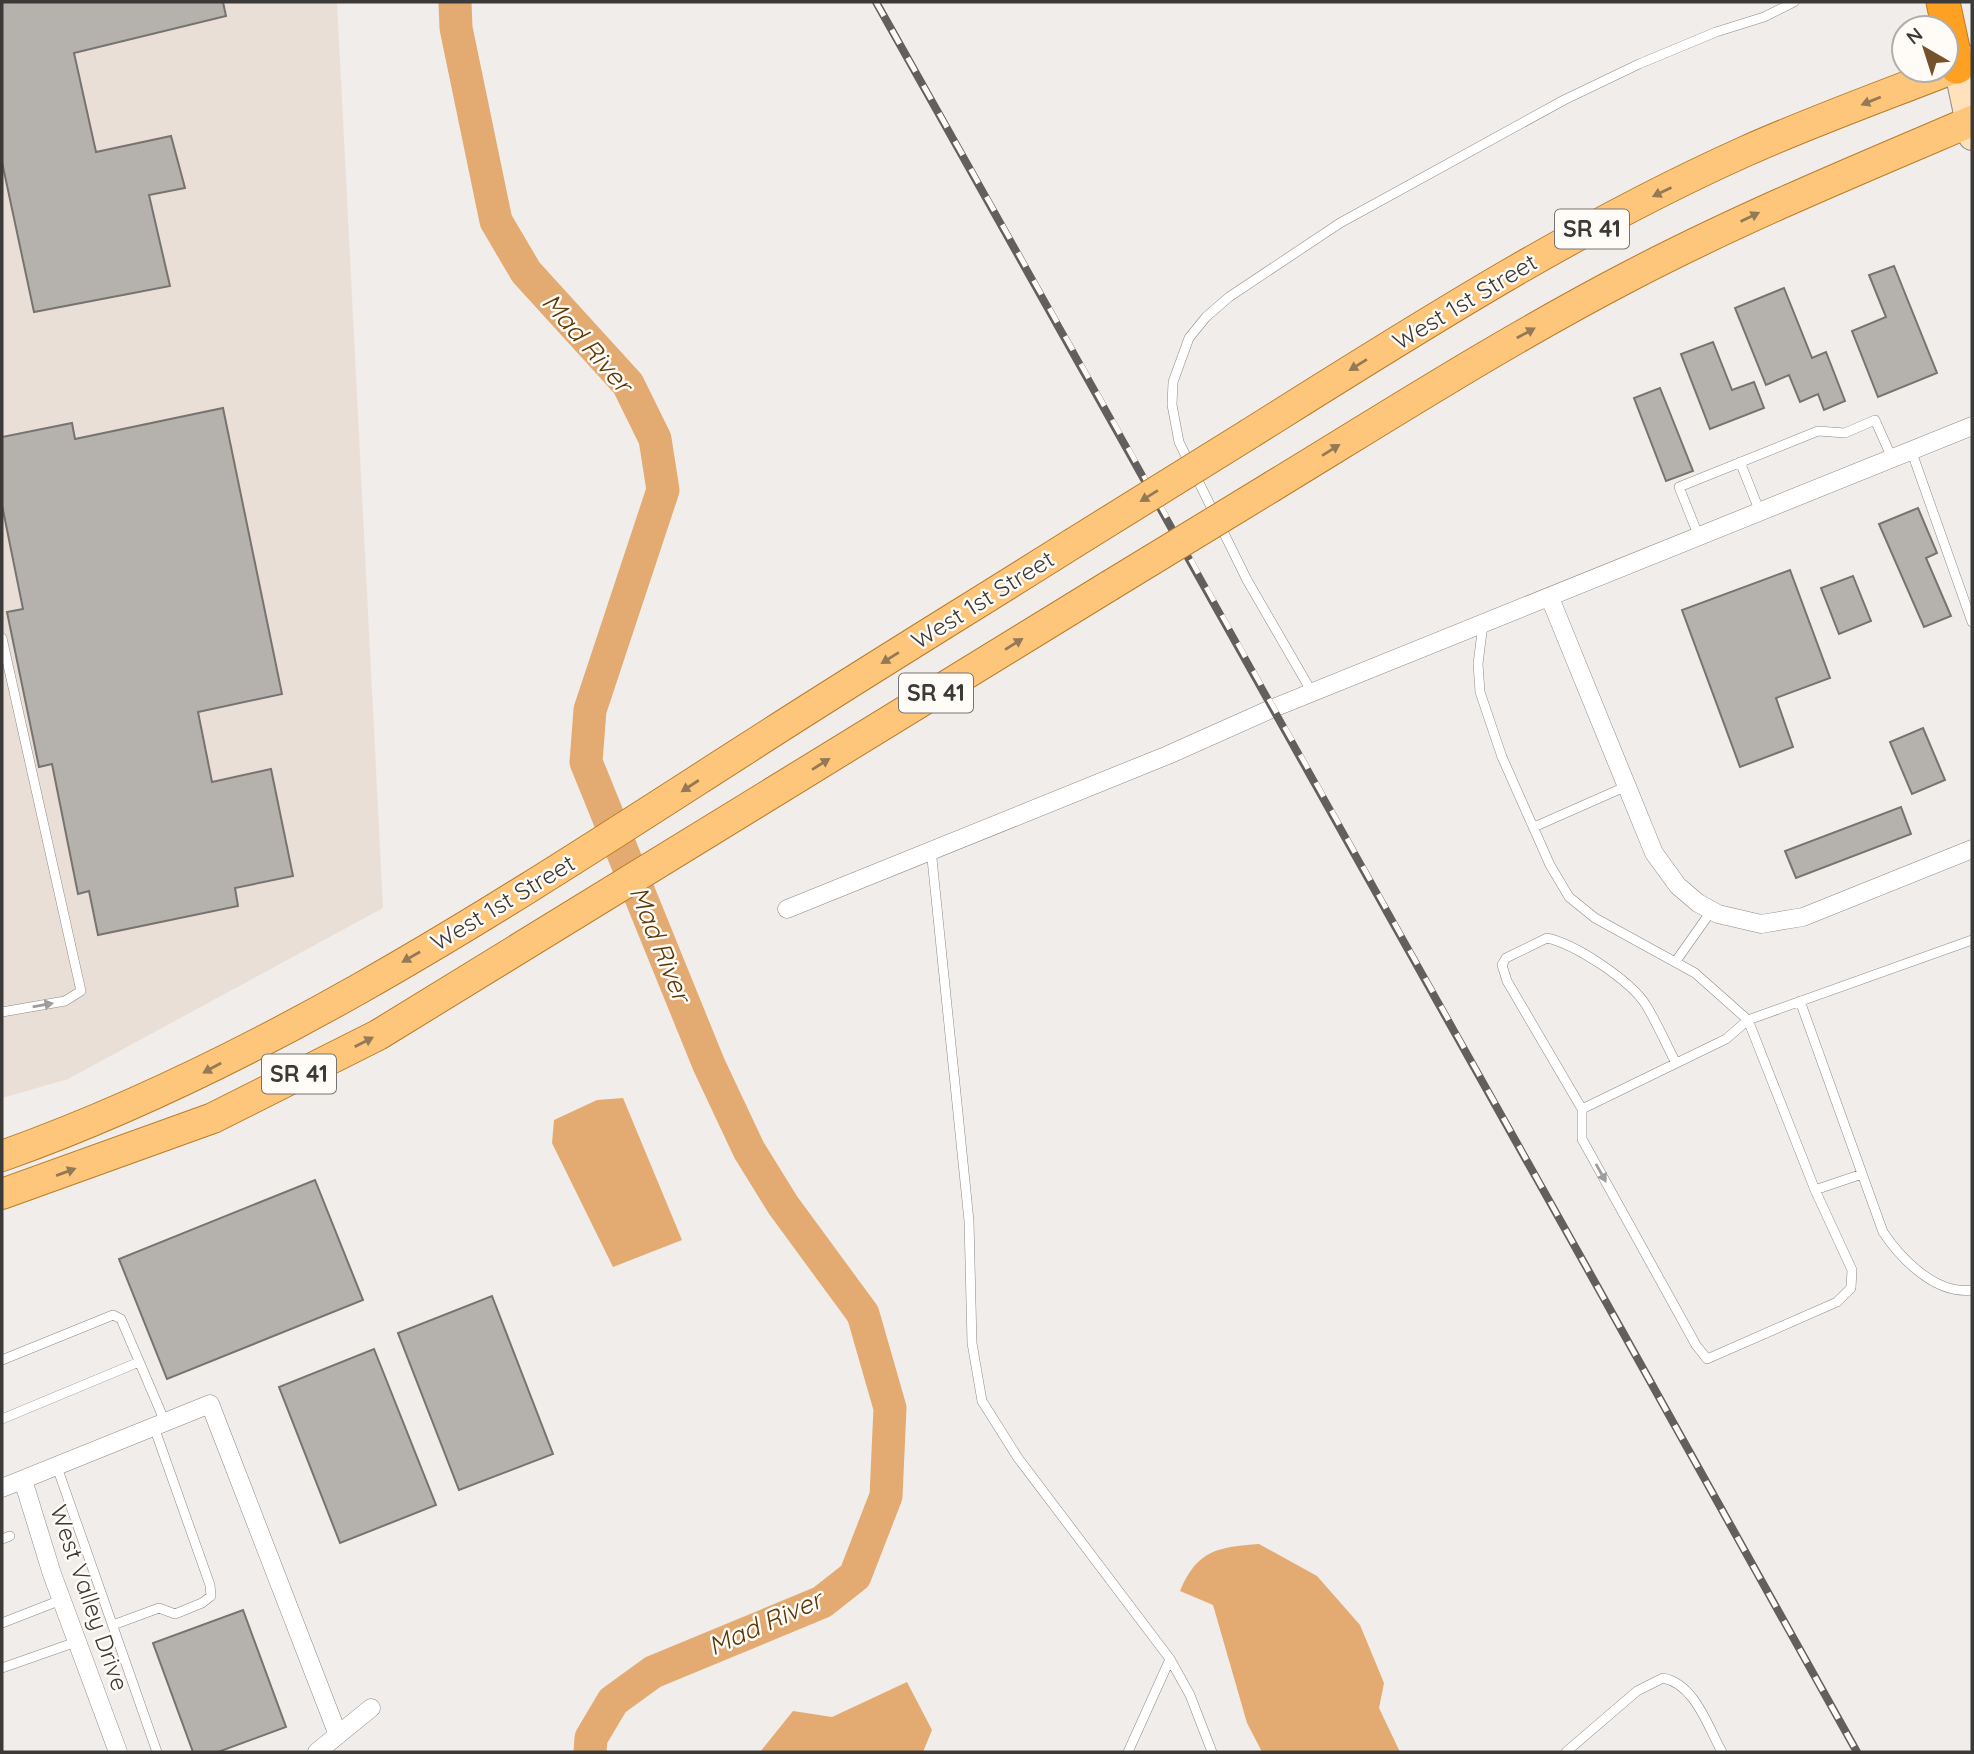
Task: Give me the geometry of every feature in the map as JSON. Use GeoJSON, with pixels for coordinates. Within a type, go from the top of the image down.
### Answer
{"type":"FeatureCollection","features":[{"type":"Feature","properties":{"kind":"highway"},"geometry":{"type":"LineString","coordinates":[[1943,2],[1965,64]]}},
{"type":"Feature","properties":{"kind":"main road"},"geometry":{"type":"LineString","coordinates":[[1965,64],[1971,127]]}},
{"type":"Feature","properties":{"kind":"main road","name":"West 1st Street"},"geometry":{"type":"LineString","coordinates":[[2,1156],[199,1076],[555,874],[747,748],[1471,295],[1626,211],[1746,151],[1965,64]]}},
{"type":"Feature","properties":{"kind":"main road","name":"West 1st Street"},"geometry":{"type":"LineString","coordinates":[[2,1194],[213,1118],[378,1035],[1493,351],[1630,276],[1767,208],[1971,127]]}},
{"type":"Feature","properties":{"kind":"street"},"geometry":{"type":"LineString","coordinates":[[787,909],[1972,426]]}},
{"type":"Feature","properties":{"kind":"street"},"geometry":{"type":"LineString","coordinates":[[1550,598],[1664,870],[1678,886],[1712,910],[1741,921],[1783,922],[1972,849]]}},
{"type":"Feature","properties":{"kind":"street"},"geometry":{"type":"LineString","coordinates":[[2,1488],[210,1404],[338,1735]]}},
{"type":"Feature","properties":{"kind":"street","name":"West Valley Drive"},"geometry":{"type":"LineString","coordinates":[[23,1480],[61,1600],[118,1752]]}},
{"type":"Feature","properties":{"kind":"street"},"geometry":{"type":"LineString","coordinates":[[317,1752],[371,1708]]}},
{"type":"Feature","properties":{"kind":"lane"},"geometry":{"type":"LineString","coordinates":[[1313,694],[1247,580],[1180,442],[1171,405],[1173,382],[1189,338],[1229,297],[1283,259],[1352,217],[1576,94],[1639,64],[1764,17],[1794,2]]}},
{"type":"Feature","properties":{"kind":"lane"},"geometry":{"type":"LineString","coordinates":[[1699,537],[1679,486],[1818,430],[1845,433],[1875,420],[1892,458]]}},
{"type":"Feature","properties":{"kind":"lane"},"geometry":{"type":"LineString","coordinates":[[1911,450],[1972,622]]}},
{"type":"Feature","properties":{"kind":"lane"},"geometry":{"type":"LineString","coordinates":[[1740,462],[1760,512]]}},
{"type":"Feature","properties":{"kind":"lane"},"geometry":{"type":"LineString","coordinates":[[1483,625],[1478,664],[1480,692],[1502,757],[1550,865],[1569,897],[1595,918],[1676,961],[1748,1020],[1815,1190],[1852,1270],[1851,1288],[1837,1302],[1707,1359],[1696,1345],[1582,1139],[1582,1109],[1507,981],[1502,965],[1506,958],[1547,938],[1581,952],[1616,977],[1644,1002],[1676,1063]]}},
{"type":"Feature","properties":{"kind":"lane"},"geometry":{"type":"LineString","coordinates":[[2,638],[5,675],[80,990],[65,1001],[2,1012]]}},
{"type":"Feature","properties":{"kind":"lane"},"geometry":{"type":"LineString","coordinates":[[1534,827],[1627,786]]}},
{"type":"Feature","properties":{"kind":"lane"},"geometry":{"type":"LineString","coordinates":[[932,849],[970,1221],[975,1379],[982,1401],[1018,1458],[1170,1659],[1190,1695],[1212,1752]]}},
{"type":"Feature","properties":{"kind":"lane"},"geometry":{"type":"LineString","coordinates":[[1676,961],[1712,910]]}},
{"type":"Feature","properties":{"kind":"lane"},"geometry":{"type":"LineString","coordinates":[[1582,1109],[1727,1038],[1748,1020],[1972,940]]}},
{"type":"Feature","properties":{"kind":"lane"},"geometry":{"type":"LineString","coordinates":[[1800,1001],[1883,1232],[1896,1252],[1948,1288],[1972,1290]]}},
{"type":"Feature","properties":{"kind":"lane"},"geometry":{"type":"LineString","coordinates":[[1815,1190],[1862,1174]]}},
{"type":"Feature","properties":{"kind":"lane"},"geometry":{"type":"LineString","coordinates":[[2,1360],[113,1315],[121,1318],[160,1425],[210,1585],[211,1596],[202,1603],[175,1614],[159,1608],[113,1625]]}},
{"type":"Feature","properties":{"kind":"lane"},"geometry":{"type":"LineString","coordinates":[[2,1419],[139,1362]]}},
{"type":"Feature","properties":{"kind":"lane"},"geometry":{"type":"LineString","coordinates":[[57,1466],[158,1752]]}},
{"type":"Feature","properties":{"kind":"lane"},"geometry":{"type":"LineString","coordinates":[[2,1623],[61,1600]]}},
{"type":"Feature","properties":{"kind":"lane"},"geometry":{"type":"LineString","coordinates":[[2,1668],[76,1642]]}},
{"type":"Feature","properties":{"kind":"lane"},"geometry":{"type":"LineString","coordinates":[[1128,1752],[1170,1659]]}},
{"type":"Feature","properties":{"kind":"lane"},"geometry":{"type":"LineString","coordinates":[[1566,1752],[1637,1692],[1663,1678],[1674,1680],[1689,1695],[1722,1752]]}},
{"type":"Feature","properties":{"kind":"shaded area"},"geometry":{"type":"Polygon","coordinates":[[[2,2],[337,2],[383,908],[68,1079],[2,1098],[2,2]]]}},
{"type":"Feature","properties":{"kind":"shaded area"},"geometry":{"type":"Polygon","coordinates":[[[623,1098],[682,1240],[613,1267],[552,1143],[554,1120],[597,1100],[623,1098]]]}},
{"type":"Feature","properties":{"kind":"shaded area"},"geometry":{"type":"Polygon","coordinates":[[[1259,1544],[1317,1576],[1360,1625],[1384,1683],[1379,1708],[1400,1752],[1262,1752],[1247,1723],[1213,1605],[1180,1591],[1194,1567],[1210,1553],[1220,1549],[1259,1544]]]}},
{"type":"Feature","properties":{"kind":"shaded area"},"geometry":{"type":"Polygon","coordinates":[[[907,1682],[932,1730],[923,1752],[760,1752],[793,1711],[832,1717],[907,1682]]]}},
{"type":"Feature","properties":{"kind":"building"},"geometry":{"type":"Polygon","coordinates":[[[2,2],[223,2],[226,16],[74,53],[96,152],[171,136],[185,188],[149,195],[170,286],[34,312],[2,162],[2,2]]]}},
{"type":"Feature","properties":{"kind":"building"},"geometry":{"type":"Polygon","coordinates":[[[1894,266],[1937,373],[1878,397],[1852,331],[1886,317],[1869,275],[1894,266]]]}},
{"type":"Feature","properties":{"kind":"building"},"geometry":{"type":"Polygon","coordinates":[[[1784,288],[1812,358],[1826,352],[1845,401],[1824,410],[1818,394],[1800,402],[1789,375],[1766,385],[1735,308],[1784,288]]]}},
{"type":"Feature","properties":{"kind":"building"},"geometry":{"type":"Polygon","coordinates":[[[1713,342],[1732,390],[1754,382],[1764,408],[1710,429],[1681,354],[1713,342]]]}},
{"type":"Feature","properties":{"kind":"building"},"geometry":{"type":"Polygon","coordinates":[[[1660,388],[1693,471],[1666,481],[1634,398],[1660,388]]]}},
{"type":"Feature","properties":{"kind":"building"},"geometry":{"type":"Polygon","coordinates":[[[223,408],[282,694],[198,712],[212,782],[271,769],[293,876],[235,888],[238,906],[98,935],[89,891],[78,894],[52,764],[39,767],[7,612],[23,609],[2,505],[2,437],[72,423],[75,439],[223,408]]]}},
{"type":"Feature","properties":{"kind":"building"},"geometry":{"type":"Polygon","coordinates":[[[1918,508],[1937,553],[1926,558],[1951,616],[1924,627],[1879,524],[1918,508]]]}},
{"type":"Feature","properties":{"kind":"building"},"geometry":{"type":"Polygon","coordinates":[[[1790,570],[1830,678],[1776,698],[1793,747],[1740,767],[1682,610],[1790,570]]]}},
{"type":"Feature","properties":{"kind":"building"},"geometry":{"type":"Polygon","coordinates":[[[1853,576],[1871,621],[1839,634],[1821,588],[1853,576]]]}},
{"type":"Feature","properties":{"kind":"building"},"geometry":{"type":"Polygon","coordinates":[[[1923,728],[1945,780],[1912,794],[1890,742],[1923,728]]]}},
{"type":"Feature","properties":{"kind":"building"},"geometry":{"type":"Polygon","coordinates":[[[1901,807],[1911,834],[1796,878],[1785,851],[1901,807]]]}},
{"type":"Feature","properties":{"kind":"building"},"geometry":{"type":"Polygon","coordinates":[[[315,1180],[363,1300],[167,1379],[119,1259],[315,1180]]]}},
{"type":"Feature","properties":{"kind":"building"},"geometry":{"type":"Polygon","coordinates":[[[492,1296],[553,1454],[459,1490],[398,1333],[492,1296]]]}},
{"type":"Feature","properties":{"kind":"building"},"geometry":{"type":"Polygon","coordinates":[[[374,1349],[436,1505],[340,1543],[279,1387],[374,1349]]]}},
{"type":"Feature","properties":{"kind":"building"},"geometry":{"type":"Polygon","coordinates":[[[243,1610],[286,1727],[218,1752],[193,1752],[153,1643],[243,1610]]]}},
{"type":"Feature","properties":{"kind":"waterway","name":"Mad River"},"geometry":{"type":"LineString","coordinates":[[455,2],[456,28],[496,221],[526,272],[628,384],[655,439],[663,490],[590,710],[586,762],[709,1065],[749,1150],[783,1205],[863,1314],[890,1408],[886,1496],[855,1576],[822,1602],[653,1672],[613,1701],[591,1738],[590,1752]]}},
{"type":"Feature","properties":{"kind":"railway"},"geometry":{"type":"LineString","coordinates":[[876,2],[1857,1752]]}}]}
